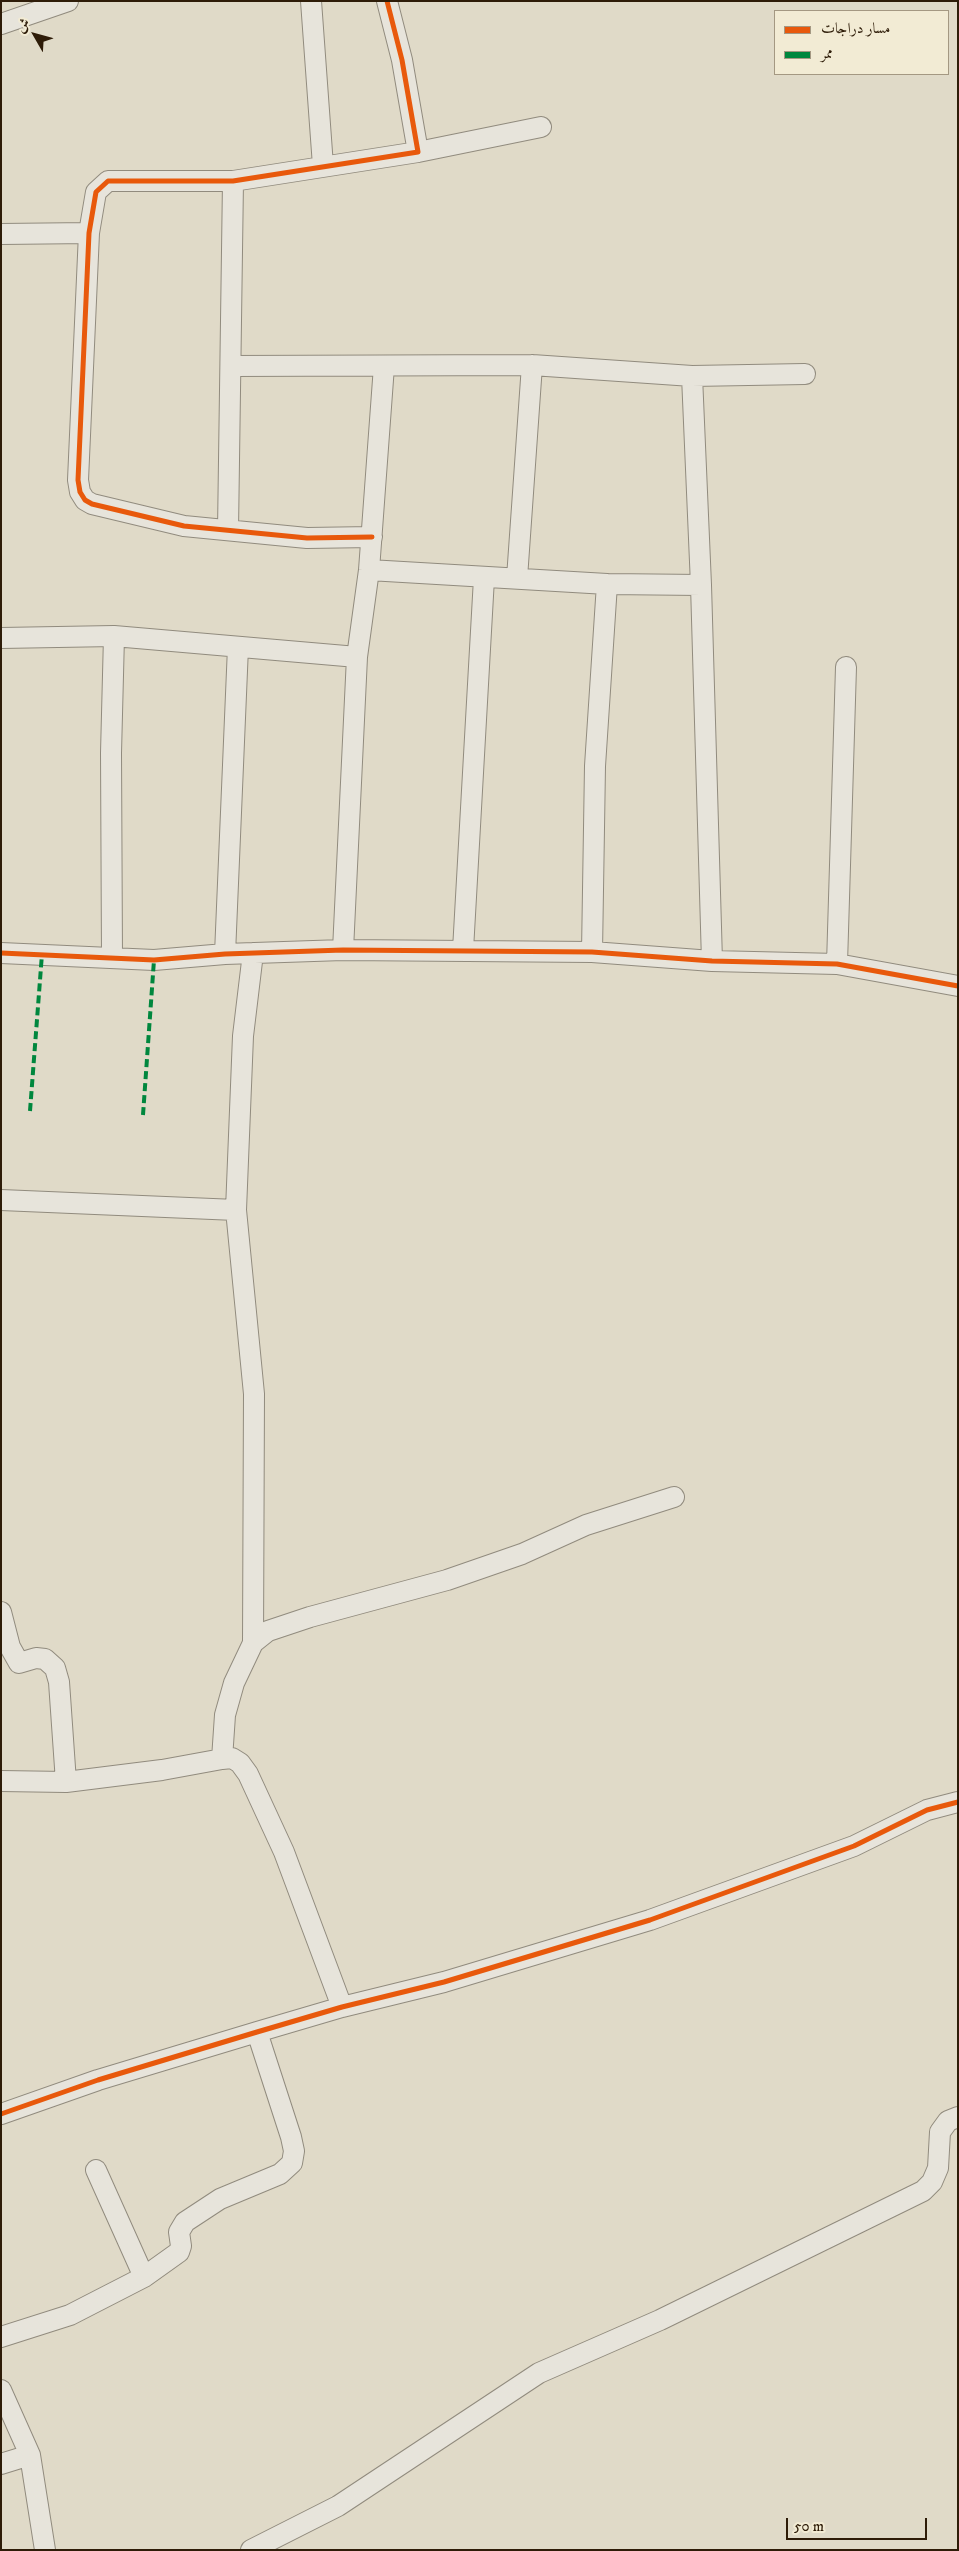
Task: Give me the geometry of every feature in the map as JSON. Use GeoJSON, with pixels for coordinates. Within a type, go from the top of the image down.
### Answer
{"type":"FeatureCollection","features":[{"type":"Feature","properties":{"kind":"street"},"geometry":{"type":"LineString","coordinates":[[1,24],[68,1]]}},
{"type":"Feature","properties":{"kind":"street"},"geometry":{"type":"LineString","coordinates":[[312,1],[323,166]]}},
{"type":"Feature","properties":{"kind":"street"},"geometry":{"type":"LineString","coordinates":[[387,1],[402,60],[418,152]]}},
{"type":"Feature","properties":{"kind":"street"},"geometry":{"type":"LineString","coordinates":[[372,537],[307,538],[184,526],[92,504],[85,500],[80,492],[78,480],[89,233],[96,192],[108,181],[233,182],[418,152],[541,127]]}},
{"type":"Feature","properties":{"kind":"street"},"geometry":{"type":"LineString","coordinates":[[228,530],[233,182]]}},
{"type":"Feature","properties":{"kind":"street"},"geometry":{"type":"LineString","coordinates":[[1,234],[89,233]]}},
{"type":"Feature","properties":{"kind":"street"},"geometry":{"type":"LineString","coordinates":[[231,366],[532,365],[692,376],[805,374]]}},
{"type":"Feature","properties":{"kind":"street"},"geometry":{"type":"LineString","coordinates":[[518,578],[532,365]]}},
{"type":"Feature","properties":{"kind":"street"},"geometry":{"type":"LineString","coordinates":[[343,950],[357,657],[369,570],[384,366]]}},
{"type":"Feature","properties":{"kind":"street"},"geometry":{"type":"LineString","coordinates":[[692,376],[701,584],[712,960]]}},
{"type":"Feature","properties":{"kind":"street"},"geometry":{"type":"LineString","coordinates":[[369,570],[607,584],[701,584]]}},
{"type":"Feature","properties":{"kind":"street"},"geometry":{"type":"LineString","coordinates":[[463,950],[484,578]]}},
{"type":"Feature","properties":{"kind":"street"},"geometry":{"type":"LineString","coordinates":[[592,952],[595,766],[607,584]]}},
{"type":"Feature","properties":{"kind":"street"},"geometry":{"type":"LineString","coordinates":[[1,638],[114,636],[357,657]]}},
{"type":"Feature","properties":{"kind":"street"},"geometry":{"type":"LineString","coordinates":[[112,957],[110,753],[114,636]]}},
{"type":"Feature","properties":{"kind":"street"},"geometry":{"type":"LineString","coordinates":[[225,954],[238,647]]}},
{"type":"Feature","properties":{"kind":"street"},"geometry":{"type":"LineString","coordinates":[[837,964],[846,667]]}},
{"type":"Feature","properties":{"kind":"street"},"geometry":{"type":"LineString","coordinates":[[1,953],[154,960],[225,954],[343,950],[592,952],[712,960],[837,964],[958,986]]}},
{"type":"Feature","properties":{"kind":"street"},"geometry":{"type":"LineString","coordinates":[[222,1759],[225,1715],[234,1683],[253,1643],[254,1394],[236,1210],[243,1036],[253,953]]}},
{"type":"Feature","properties":{"kind":"street"},"geometry":{"type":"LineString","coordinates":[[1,1200],[236,1210]]}},
{"type":"Feature","properties":{"kind":"street"},"geometry":{"type":"LineString","coordinates":[[253,1643],[268,1631],[310,1617],[447,1580],[522,1554],[586,1525],[674,1497]]}},
{"type":"Feature","properties":{"kind":"street"},"geometry":{"type":"LineString","coordinates":[[1,1612],[10,1647],[19,1663],[36,1658],[45,1659],[55,1668],[59,1682],[66,1782]]}},
{"type":"Feature","properties":{"kind":"street"},"geometry":{"type":"LineString","coordinates":[[1,1781],[66,1782],[162,1770],[222,1759],[232,1758],[240,1763],[248,1774],[284,1852],[342,2007]]}},
{"type":"Feature","properties":{"kind":"street"},"geometry":{"type":"LineString","coordinates":[[1,2114],[98,2080],[257,2032],[342,2007],[444,1982],[650,1920],[854,1846],[927,1810],[958,1802]]}},
{"type":"Feature","properties":{"kind":"street"},"geometry":{"type":"LineString","coordinates":[[1,2337],[70,2315],[144,2278],[179,2252],[181,2246],[179,2232],[185,2222],[220,2199],[280,2174],[292,2163],[291,2137],[257,2032]]}},
{"type":"Feature","properties":{"kind":"street"},"geometry":{"type":"LineString","coordinates":[[251,2550],[338,2506],[539,2373],[660,2320],[922,2191],[932,2182],[938,2168],[940,2132],[948,2121],[958,2117]]}},
{"type":"Feature","properties":{"kind":"street"},"geometry":{"type":"LineString","coordinates":[[96,2170],[144,2278]]}},
{"type":"Feature","properties":{"kind":"street"},"geometry":{"type":"LineString","coordinates":[[1,2390],[30,2455],[45,2550]]}},
{"type":"Feature","properties":{"kind":"street"},"geometry":{"type":"LineString","coordinates":[[1,2464],[30,2455]]}},
{"type":"Feature","properties":{"kind":"marked path"},"geometry":{"type":"LineString","coordinates":[[30,1111],[42,954]]}},
{"type":"Feature","properties":{"kind":"marked path"},"geometry":{"type":"LineString","coordinates":[[143,1115],[154,960]]}},
{"type":"Feature","properties":{"kind":"cycle path"},"geometry":{"type":"LineString","coordinates":[[372,537],[307,538],[184,526],[92,504],[85,500],[80,492],[78,480],[89,233],[96,192],[108,181],[233,181],[418,152],[402,60],[387,1]]}},
{"type":"Feature","properties":{"kind":"cycle path"},"geometry":{"type":"LineString","coordinates":[[1,953],[154,960],[225,954],[343,950],[592,952],[712,961],[837,964],[958,986]]}},
{"type":"Feature","properties":{"kind":"cycle path"},"geometry":{"type":"LineString","coordinates":[[1,2114],[98,2080],[257,2032],[342,2007],[444,1982],[650,1920],[854,1846],[927,1810],[958,1802]]}}]}
